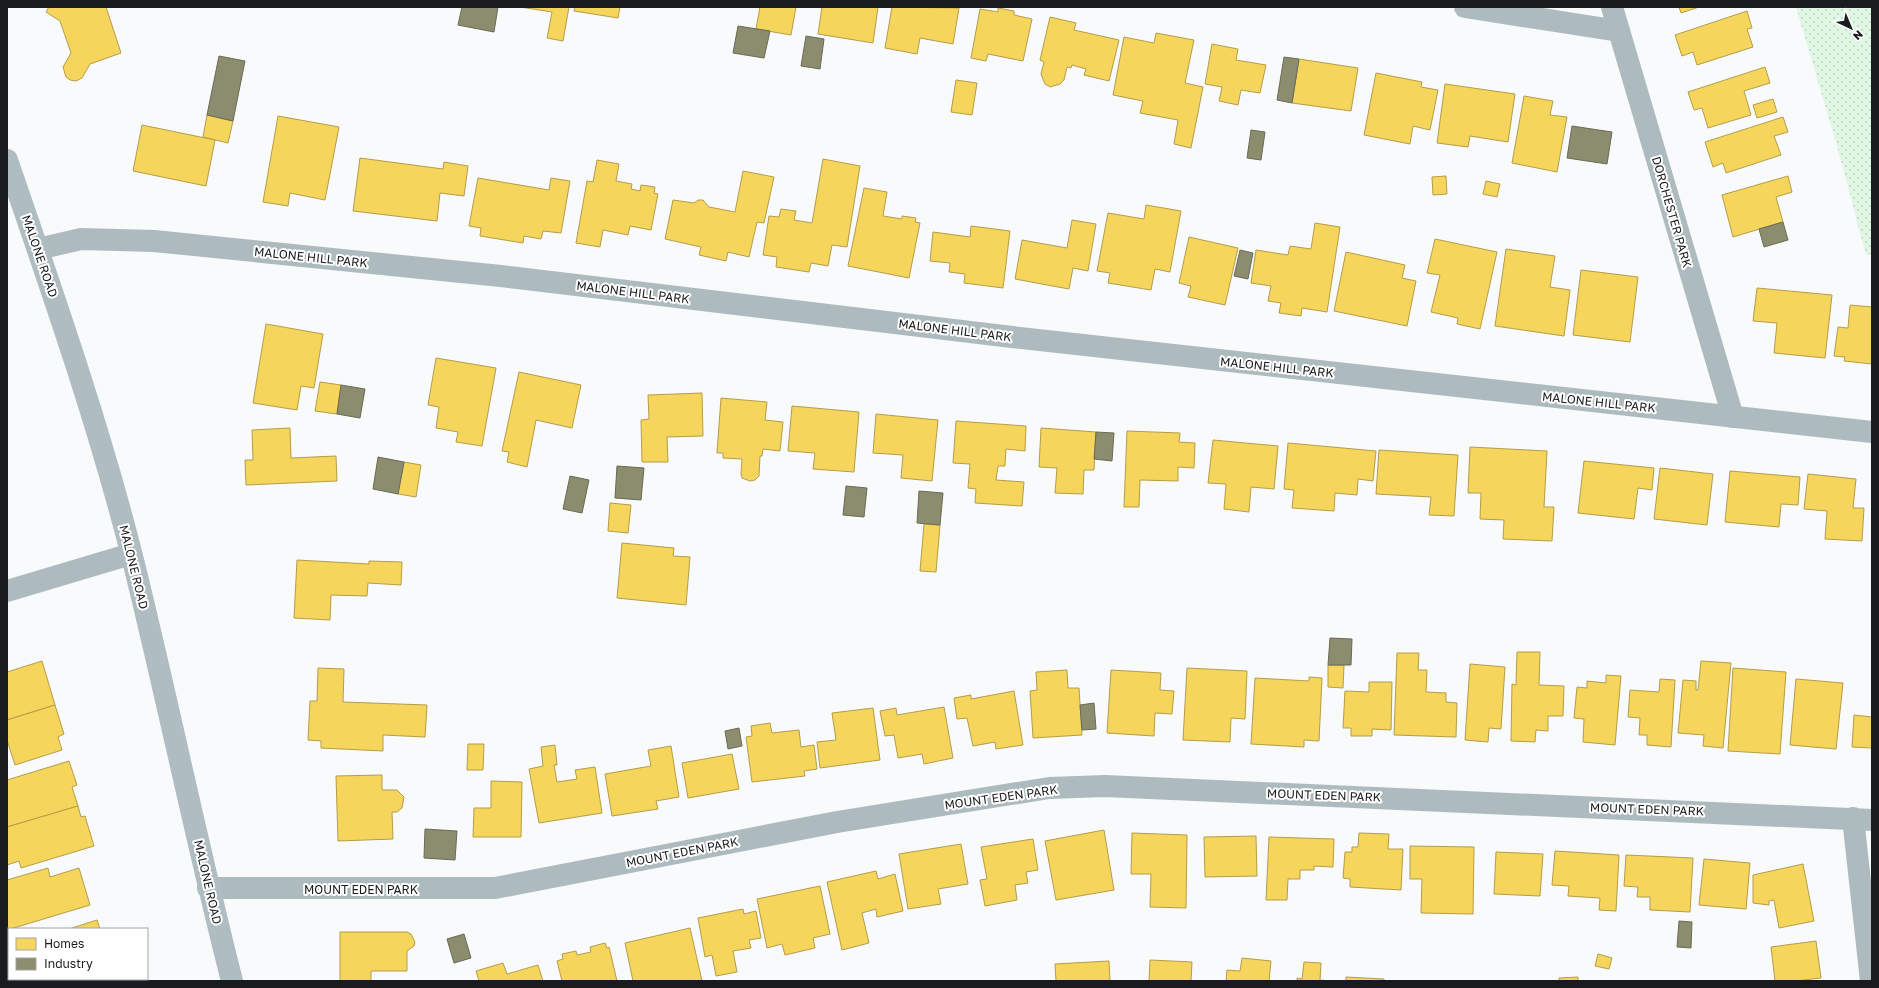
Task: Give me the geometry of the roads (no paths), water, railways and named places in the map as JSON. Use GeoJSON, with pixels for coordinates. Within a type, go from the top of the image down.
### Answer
{"type":"FeatureCollection","features":[{"type":"Feature","properties":{"kind":"highway","name":"MALONE ROAD"},"geometry":{"type":"LineString","coordinates":[[7,160],[87,396],[131,554],[178,746],[208,888],[232,981]]}},
{"type":"Feature","properties":{"kind":"street"},"geometry":{"type":"LineString","coordinates":[[1465,7],[1619,32]]}},
{"type":"Feature","properties":{"kind":"street","name":"DORCHESTER PARK"},"geometry":{"type":"LineString","coordinates":[[1612,7],[1733,417]]}},
{"type":"Feature","properties":{"kind":"street","name":"MALONE HILL PARK"},"geometry":{"type":"LineString","coordinates":[[38,249],[81,239],[154,241],[501,276],[1012,337],[1872,432]]}},
{"type":"Feature","properties":{"kind":"street"},"geometry":{"type":"LineString","coordinates":[[7,591],[131,554]]}},
{"type":"Feature","properties":{"kind":"street","name":"MOUNT EDEN PARK"},"geometry":{"type":"LineString","coordinates":[[208,888],[495,888],[837,822],[1049,788],[1105,786],[1862,819]]}},
{"type":"Feature","properties":{"kind":"street"},"geometry":{"type":"LineString","coordinates":[[1862,819],[1872,981]]}}]}
